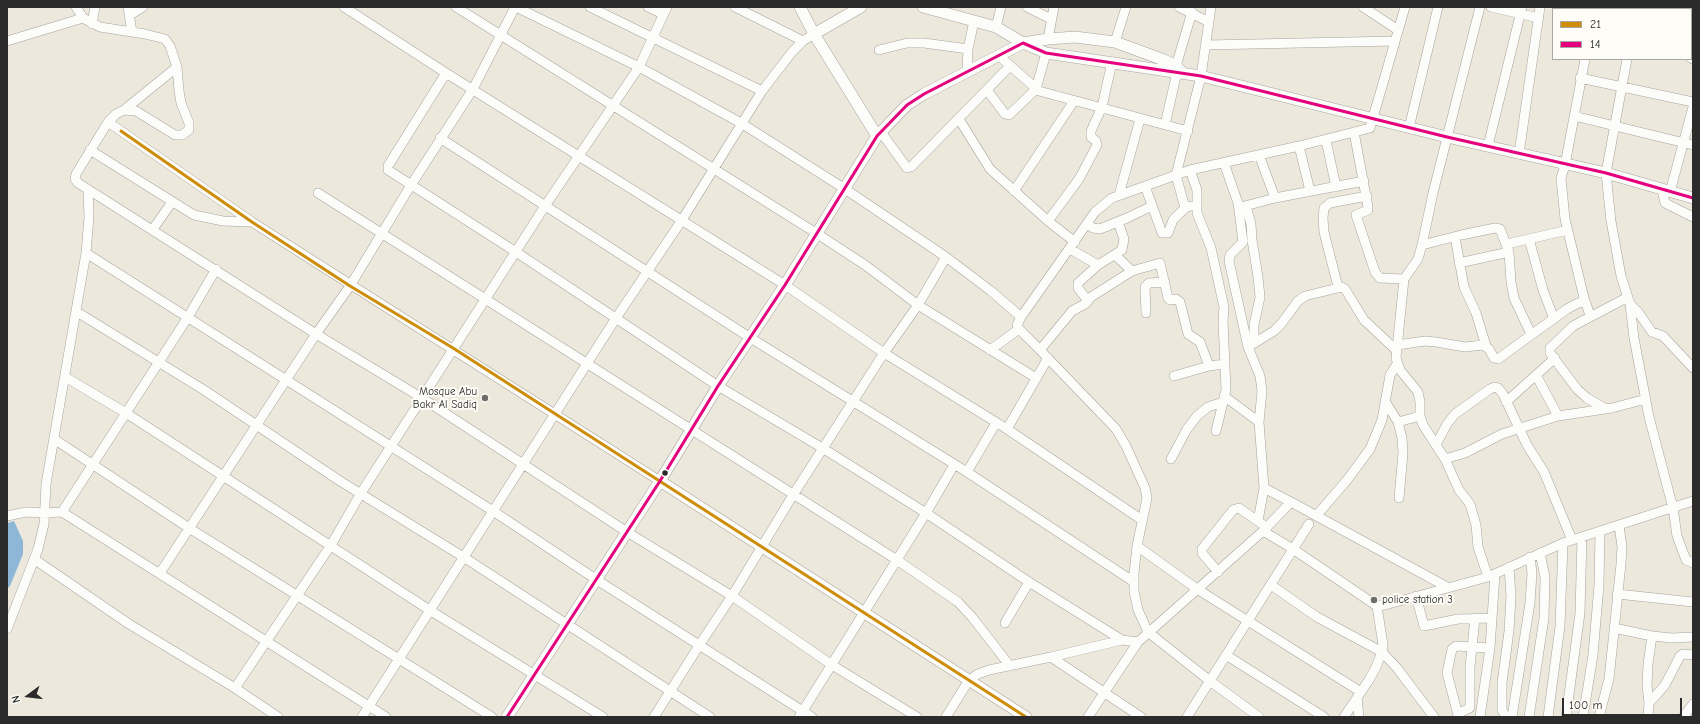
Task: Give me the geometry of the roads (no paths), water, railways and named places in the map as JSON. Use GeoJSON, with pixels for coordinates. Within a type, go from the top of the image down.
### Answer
{"type":"FeatureCollection","features":[{"type":"Feature","properties":{"kind":"street"},"geometry":{"type":"LineString","coordinates":[[76,7],[83,18],[92,24],[165,40],[170,46],[177,67],[179,91],[189,123],[189,130],[182,136],[175,135],[136,111],[124,110]]}},
{"type":"Feature","properties":{"kind":"street"},"geometry":{"type":"LineString","coordinates":[[92,24],[95,7]]}},
{"type":"Feature","properties":{"kind":"street"},"geometry":{"type":"LineString","coordinates":[[132,32],[129,11],[143,7]]}},
{"type":"Feature","properties":{"kind":"street"},"geometry":{"type":"LineString","coordinates":[[344,7],[446,73],[785,285],[884,353],[1006,429],[1142,520]]}},
{"type":"Feature","properties":{"kind":"street"},"geometry":{"type":"LineString","coordinates":[[456,7],[613,107],[816,233],[865,265],[918,305],[1036,378]]}},
{"type":"Feature","properties":{"kind":"street"},"geometry":{"type":"LineString","coordinates":[[160,573],[316,334],[350,286],[440,138],[473,89],[516,7],[639,67],[741,123],[845,189],[946,257],[1021,317]]}},
{"type":"Feature","properties":{"kind":"street"},"geometry":{"type":"LineString","coordinates":[[590,7],[762,91]]}},
{"type":"Feature","properties":{"kind":"street"},"geometry":{"type":"LineString","coordinates":[[235,688],[330,545],[361,493],[545,206],[639,67],[665,10],[648,7]]}},
{"type":"Feature","properties":{"kind":"street"},"geometry":{"type":"LineString","coordinates":[[735,7],[803,41]]}},
{"type":"Feature","properties":{"kind":"street"},"geometry":{"type":"LineString","coordinates":[[800,7],[814,34],[879,134],[907,168],[909,168],[959,119],[1010,66]]}},
{"type":"Feature","properties":{"kind":"street"},"geometry":{"type":"LineString","coordinates":[[362,717],[465,558],[493,511],[556,415],[616,318],[682,220],[762,91],[803,41],[861,7]]}},
{"type":"Feature","properties":{"kind":"street"},"geometry":{"type":"LineString","coordinates":[[923,7],[996,27],[1023,43],[1046,53],[1179,71],[1409,128],[1565,165],[1606,173],[1693,198]]}},
{"type":"Feature","properties":{"kind":"street"},"geometry":{"type":"LineString","coordinates":[[996,27],[1001,7]]}},
{"type":"Feature","properties":{"kind":"street"},"geometry":{"type":"LineString","coordinates":[[1027,7],[1051,19]]}},
{"type":"Feature","properties":{"kind":"street"},"geometry":{"type":"LineString","coordinates":[[1048,38],[1054,7]]}},
{"type":"Feature","properties":{"kind":"street"},"geometry":{"type":"LineString","coordinates":[[1116,42],[1126,7]]}},
{"type":"Feature","properties":{"kind":"street"},"geometry":{"type":"LineString","coordinates":[[1179,7],[1192,12],[1209,22]]}},
{"type":"Feature","properties":{"kind":"street"},"geometry":{"type":"LineString","coordinates":[[1186,208],[1176,175],[1201,76],[1211,7]]}},
{"type":"Feature","properties":{"kind":"street"},"geometry":{"type":"LineString","coordinates":[[1363,7],[1398,30]]}},
{"type":"Feature","properties":{"kind":"street"},"geometry":{"type":"LineString","coordinates":[[1259,717],[1210,681],[1148,632],[1138,610],[1134,582],[1137,546],[1147,498],[1146,492],[1121,436],[1048,358],[1018,329],[1017,325],[1021,317],[1101,206],[1119,195],[1190,170],[1326,140],[1370,128],[1405,7]]}},
{"type":"Feature","properties":{"kind":"street"},"geometry":{"type":"LineString","coordinates":[[1409,128],[1438,7]]}},
{"type":"Feature","properties":{"kind":"street"},"geometry":{"type":"LineString","coordinates":[[1480,7],[1447,137],[1422,245],[1418,259],[1404,279],[1396,347],[1397,364],[1418,392],[1420,416],[1423,424],[1445,459],[1459,490],[1470,504],[1476,525],[1478,547],[1492,575],[1490,648],[1480,717]]}},
{"type":"Feature","properties":{"kind":"street"},"geometry":{"type":"LineString","coordinates":[[1491,7],[1521,11],[1539,18]]}},
{"type":"Feature","properties":{"kind":"street"},"geometry":{"type":"LineString","coordinates":[[1518,154],[1540,7]]}},
{"type":"Feature","properties":{"kind":"street"},"geometry":{"type":"LineString","coordinates":[[1488,146],[1521,11]]}},
{"type":"Feature","properties":{"kind":"street"},"geometry":{"type":"LineString","coordinates":[[1165,125],[1192,12]]}},
{"type":"Feature","properties":{"kind":"street"},"geometry":{"type":"LineString","coordinates":[[7,41],[83,18]]}},
{"type":"Feature","properties":{"kind":"street"},"geometry":{"type":"LineString","coordinates":[[967,71],[968,49],[974,21]]}},
{"type":"Feature","properties":{"kind":"street"},"geometry":{"type":"LineString","coordinates":[[507,717],[567,623],[597,580],[718,386],[749,337],[785,285],[879,134],[906,105],[967,71],[1023,43],[1048,38],[1075,37],[1116,42],[1151,55],[1179,71]]}},
{"type":"Feature","properties":{"kind":"street"},"geometry":{"type":"LineString","coordinates":[[1206,45],[1395,41]]}},
{"type":"Feature","properties":{"kind":"street"},"geometry":{"type":"LineString","coordinates":[[879,50],[924,42],[968,49]]}},
{"type":"Feature","properties":{"kind":"street"},"geometry":{"type":"LineString","coordinates":[[987,90],[1007,115],[1036,89],[1046,53]]}},
{"type":"Feature","properties":{"kind":"street"},"geometry":{"type":"LineString","coordinates":[[998,55],[1036,89],[1074,101],[1102,107],[1140,119],[1188,131]]}},
{"type":"Feature","properties":{"kind":"street"},"geometry":{"type":"LineString","coordinates":[[1585,60],[1580,78],[1565,165],[1560,178],[1568,230],[1585,302],[1590,316]]}},
{"type":"Feature","properties":{"kind":"street"},"geometry":{"type":"LineString","coordinates":[[1627,60],[1606,173],[1611,221],[1621,276],[1629,300],[1634,338],[1646,399],[1673,508],[1677,536],[1682,553],[1686,560],[1693,563]]}},
{"type":"Feature","properties":{"kind":"street"},"geometry":{"type":"LineString","coordinates":[[1048,221],[1092,158],[1097,143],[1091,137],[1091,131],[1102,107],[1112,62]]}},
{"type":"Feature","properties":{"kind":"street"},"geometry":{"type":"LineString","coordinates":[[177,67],[124,110],[116,114],[108,122],[76,174],[75,179],[78,183],[153,229],[316,334],[422,398],[627,532],[732,596],[832,666],[917,717]]}},
{"type":"Feature","properties":{"kind":"street"},"geometry":{"type":"LineString","coordinates":[[446,73],[388,166],[388,170],[516,252],[718,386],[824,449],[1029,582],[1122,640]]}},
{"type":"Feature","properties":{"kind":"street"},"geometry":{"type":"LineString","coordinates":[[1580,78],[1693,102]]}},
{"type":"Feature","properties":{"kind":"street"},"geometry":{"type":"LineString","coordinates":[[1014,191],[1074,101]]}},
{"type":"Feature","properties":{"kind":"street"},"geometry":{"type":"LineString","coordinates":[[1693,107],[1688,144],[1666,191],[1664,203],[1693,217]]}},
{"type":"Feature","properties":{"kind":"street"},"geometry":{"type":"LineString","coordinates":[[1574,116],[1688,144]]}},
{"type":"Feature","properties":{"kind":"street"},"geometry":{"type":"LineString","coordinates":[[959,119],[990,169],[1048,221],[1072,246],[1098,265]]}},
{"type":"Feature","properties":{"kind":"street"},"geometry":{"type":"LineString","coordinates":[[1119,195],[1140,119]]}},
{"type":"Feature","properties":{"kind":"street"},"geometry":{"type":"LineString","coordinates":[[108,122],[252,222],[350,286],[453,348],[1026,717]]}},
{"type":"Feature","properties":{"kind":"street"},"geometry":{"type":"LineString","coordinates":[[1354,132],[1367,196],[1368,210],[1356,215],[1375,272],[1380,278],[1404,279]]}},
{"type":"Feature","properties":{"kind":"street"},"geometry":{"type":"LineString","coordinates":[[440,138],[749,337],[967,472],[1134,582]]}},
{"type":"Feature","properties":{"kind":"street"},"geometry":{"type":"LineString","coordinates":[[1326,140],[1341,200]]}},
{"type":"Feature","properties":{"kind":"street"},"geometry":{"type":"LineString","coordinates":[[1299,146],[1310,192]]}},
{"type":"Feature","properties":{"kind":"street"},"geometry":{"type":"LineString","coordinates":[[90,150],[194,215],[207,219],[252,222]]}},
{"type":"Feature","properties":{"kind":"street"},"geometry":{"type":"LineString","coordinates":[[1259,155],[1275,198]]}},
{"type":"Feature","properties":{"kind":"street"},"geometry":{"type":"LineString","coordinates":[[1224,163],[1242,207],[1251,224],[1247,241],[1258,276],[1260,297],[1251,345]]}},
{"type":"Feature","properties":{"kind":"street"},"geometry":{"type":"LineString","coordinates":[[1190,170],[1197,190],[1197,213],[1212,248],[1224,307],[1223,321],[1226,384],[1216,431]]}},
{"type":"Feature","properties":{"kind":"street"},"geometry":{"type":"LineString","coordinates":[[1242,207],[1275,198],[1364,181]]}},
{"type":"Feature","properties":{"kind":"street"},"geometry":{"type":"LineString","coordinates":[[1145,186],[1161,231],[1164,234],[1170,231],[1173,220],[1186,208],[1196,203]]}},
{"type":"Feature","properties":{"kind":"street"},"geometry":{"type":"LineString","coordinates":[[7,629],[34,558],[44,524],[46,484],[86,253],[89,217],[88,190]]}},
{"type":"Feature","properties":{"kind":"street"},"geometry":{"type":"LineString","coordinates":[[318,193],[897,560],[958,602],[976,621],[1010,666]]}},
{"type":"Feature","properties":{"kind":"street"},"geometry":{"type":"LineString","coordinates":[[1338,287],[1326,239],[1323,218],[1327,205],[1341,200],[1367,196]]}},
{"type":"Feature","properties":{"kind":"street"},"geometry":{"type":"LineString","coordinates":[[153,229],[172,202]]}},
{"type":"Feature","properties":{"kind":"street"},"geometry":{"type":"LineString","coordinates":[[1087,224],[1093,228],[1100,229],[1152,206]]}},
{"type":"Feature","properties":{"kind":"street"},"geometry":{"type":"LineString","coordinates":[[1088,301],[1077,285],[1098,265],[1122,250],[1124,241],[1118,222]]}},
{"type":"Feature","properties":{"kind":"street"},"geometry":{"type":"LineString","coordinates":[[1422,245],[1495,228],[1500,229],[1508,248],[1514,298],[1531,334]]}},
{"type":"Feature","properties":{"kind":"street"},"geometry":{"type":"LineString","coordinates":[[1459,263],[1508,248],[1529,239],[1568,230]]}},
{"type":"Feature","properties":{"kind":"street"},"geometry":{"type":"LineString","coordinates":[[1455,237],[1464,287],[1476,313],[1486,346],[1494,358],[1501,358],[1567,308],[1578,303],[1585,302]]}},
{"type":"Feature","properties":{"kind":"street"},"geometry":{"type":"LineString","coordinates":[[1529,239],[1543,290],[1554,319]]}},
{"type":"Feature","properties":{"kind":"street"},"geometry":{"type":"LineString","coordinates":[[1247,241],[1230,255],[1229,258],[1238,304],[1261,380],[1262,391],[1260,422],[1264,488],[1258,521]]}},
{"type":"Feature","properties":{"kind":"street"},"geometry":{"type":"LineString","coordinates":[[86,253],[493,511],[597,580],[700,644],[801,714],[812,717]]}},
{"type":"Feature","properties":{"kind":"street"},"geometry":{"type":"LineString","coordinates":[[1115,255],[1132,271]]}},
{"type":"Feature","properties":{"kind":"street"},"geometry":{"type":"LineString","coordinates":[[654,717],[763,548],[793,495],[824,449],[884,353],[918,305],[946,257]]}},
{"type":"Feature","properties":{"kind":"street"},"geometry":{"type":"LineString","coordinates":[[1040,350],[1070,313],[1085,304],[1091,297],[1132,271],[1160,263],[1168,298],[1170,300],[1176,299],[1180,302],[1188,334],[1200,342],[1209,366]]}},
{"type":"Feature","properties":{"kind":"street"},"geometry":{"type":"LineString","coordinates":[[62,512],[188,317],[216,269]]}},
{"type":"Feature","properties":{"kind":"street"},"geometry":{"type":"LineString","coordinates":[[1146,314],[1145,287],[1149,283],[1165,282]]}},
{"type":"Feature","properties":{"kind":"street"},"geometry":{"type":"LineString","coordinates":[[1251,345],[1274,331],[1298,301],[1305,296],[1342,287],[1346,289],[1364,320],[1396,347]]}},
{"type":"Feature","properties":{"kind":"street"},"geometry":{"type":"LineString","coordinates":[[1606,409],[1587,398],[1582,393],[1550,353],[1550,348],[1573,326],[1590,316],[1629,300]]}},
{"type":"Feature","properties":{"kind":"street"},"geometry":{"type":"LineString","coordinates":[[1629,300],[1652,332],[1663,336],[1693,368]]}},
{"type":"Feature","properties":{"kind":"street"},"geometry":{"type":"LineString","coordinates":[[1224,307],[1238,304]]}},
{"type":"Feature","properties":{"kind":"street"},"geometry":{"type":"LineString","coordinates":[[76,312],[158,362],[361,493],[567,623],[710,717]]}},
{"type":"Feature","properties":{"kind":"street"},"geometry":{"type":"LineString","coordinates":[[990,350],[1018,329]]}},
{"type":"Feature","properties":{"kind":"street"},"geometry":{"type":"LineString","coordinates":[[1396,347],[1424,341],[1465,347],[1480,344],[1486,346]]}},
{"type":"Feature","properties":{"kind":"street"},"geometry":{"type":"LineString","coordinates":[[1006,429],[1048,358]]}},
{"type":"Feature","properties":{"kind":"street"},"geometry":{"type":"LineString","coordinates":[[1506,402],[1555,358]]}},
{"type":"Feature","properties":{"kind":"street"},"geometry":{"type":"LineString","coordinates":[[1174,376],[1209,366],[1225,364]]}},
{"type":"Feature","properties":{"kind":"street"},"geometry":{"type":"LineString","coordinates":[[1317,515],[1347,480],[1370,449],[1382,420],[1390,375],[1397,364]]}},
{"type":"Feature","properties":{"kind":"street"},"geometry":{"type":"LineString","coordinates":[[1536,375],[1558,416]]}},
{"type":"Feature","properties":{"kind":"street"},"geometry":{"type":"LineString","coordinates":[[65,377],[126,413],[431,611],[603,717]]}},
{"type":"Feature","properties":{"kind":"street"},"geometry":{"type":"LineString","coordinates":[[1436,445],[1447,424],[1455,414],[1494,387],[1498,388],[1503,394],[1532,454],[1544,472],[1567,542],[1560,626],[1548,717]]}},
{"type":"Feature","properties":{"kind":"street"},"geometry":{"type":"LineString","coordinates":[[1224,399],[1260,422]]}},
{"type":"Feature","properties":{"kind":"street"},"geometry":{"type":"LineString","coordinates":[[1171,459],[1187,429],[1197,416],[1208,406],[1224,399]]}},
{"type":"Feature","properties":{"kind":"street"},"geometry":{"type":"LineString","coordinates":[[1445,459],[1465,453],[1494,437],[1558,416],[1606,409],[1646,399]]}},
{"type":"Feature","properties":{"kind":"street"},"geometry":{"type":"LineString","coordinates":[[1385,401],[1398,422],[1401,434],[1403,453],[1399,498]]}},
{"type":"Feature","properties":{"kind":"street"},"geometry":{"type":"LineString","coordinates":[[1398,422],[1420,416]]}},
{"type":"Feature","properties":{"kind":"street"},"geometry":{"type":"LineString","coordinates":[[967,472],[996,423]]}},
{"type":"Feature","properties":{"kind":"street"},"geometry":{"type":"LineString","coordinates":[[54,439],[190,528],[492,717]]}},
{"type":"Feature","properties":{"kind":"street"},"geometry":{"type":"LineString","coordinates":[[801,714],[926,514],[954,465]]}},
{"type":"Feature","properties":{"kind":"street"},"geometry":{"type":"LineString","coordinates":[[1264,488],[1317,515],[1447,587]]}},
{"type":"Feature","properties":{"kind":"street"},"geometry":{"type":"LineString","coordinates":[[1218,572],[1202,553],[1202,549],[1236,508],[1239,508],[1258,521],[1265,529],[1293,549],[1377,606],[1492,575],[1567,542],[1693,501]]}},
{"type":"Feature","properties":{"kind":"street"},"geometry":{"type":"LineString","coordinates":[[1088,717],[1138,642],[1218,572],[1292,502]]}},
{"type":"Feature","properties":{"kind":"street"},"geometry":{"type":"LineString","coordinates":[[7,516],[26,512],[62,512],[386,717]]}},
{"type":"Feature","properties":{"kind":"street"},"geometry":{"type":"LineString","coordinates":[[1187,717],[1309,524]]}},
{"type":"Feature","properties":{"kind":"street"},"geometry":{"type":"LineString","coordinates":[[1599,717],[1609,679],[1622,547],[1619,526]]}},
{"type":"Feature","properties":{"kind":"street"},"geometry":{"type":"LineString","coordinates":[[1583,717],[1593,655],[1599,585],[1600,532]]}},
{"type":"Feature","properties":{"kind":"street"},"geometry":{"type":"LineString","coordinates":[[1566,717],[1580,613],[1582,537]]}},
{"type":"Feature","properties":{"kind":"street"},"geometry":{"type":"LineString","coordinates":[[1137,546],[1197,589],[1359,694]]}},
{"type":"Feature","properties":{"kind":"street"},"geometry":{"type":"LineString","coordinates":[[1514,705],[1529,713],[1544,618],[1545,577],[1540,553]]}},
{"type":"Feature","properties":{"kind":"street"},"geometry":{"type":"LineString","coordinates":[[1512,717],[1530,603],[1532,574],[1530,557]]}},
{"type":"Feature","properties":{"kind":"street"},"geometry":{"type":"LineString","coordinates":[[34,558],[129,624],[235,688],[278,717]]}},
{"type":"Feature","properties":{"kind":"street"},"geometry":{"type":"LineString","coordinates":[[1506,717],[1502,710],[1502,683],[1509,631],[1511,596],[1510,567]]}},
{"type":"Feature","properties":{"kind":"street"},"geometry":{"type":"LineString","coordinates":[[1005,623],[1029,582]]}},
{"type":"Feature","properties":{"kind":"street"},"geometry":{"type":"LineString","coordinates":[[1271,585],[1317,617],[1382,652],[1394,664],[1434,717]]}},
{"type":"Feature","properties":{"kind":"street"},"geometry":{"type":"LineString","coordinates":[[1617,594],[1693,602]]}},
{"type":"Feature","properties":{"kind":"street"},"geometry":{"type":"LineString","coordinates":[[1416,596],[1424,626],[1458,619],[1492,618]]}},
{"type":"Feature","properties":{"kind":"street"},"geometry":{"type":"LineString","coordinates":[[1344,717],[1376,667],[1382,652],[1383,645],[1377,606]]}},
{"type":"Feature","properties":{"kind":"street"},"geometry":{"type":"LineString","coordinates":[[1475,618],[1472,648],[1470,708],[1458,716],[1447,673],[1453,647],[1472,648],[1490,648]]}},
{"type":"Feature","properties":{"kind":"street"},"geometry":{"type":"LineString","coordinates":[[1614,628],[1652,636],[1672,638],[1693,637]]}},
{"type":"Feature","properties":{"kind":"street"},"geometry":{"type":"LineString","coordinates":[[1651,716],[1648,673],[1652,636]]}},
{"type":"Feature","properties":{"kind":"street"},"geometry":{"type":"LineString","coordinates":[[946,717],[969,680],[978,674],[1051,658],[1122,640],[1138,642]]}},
{"type":"Feature","properties":{"kind":"street"},"geometry":{"type":"LineString","coordinates":[[1649,703],[1665,685],[1680,656],[1683,654],[1693,654]]}},
{"type":"Feature","properties":{"kind":"street"},"geometry":{"type":"LineString","coordinates":[[1226,655],[1324,717]]}},
{"type":"Feature","properties":{"kind":"street"},"geometry":{"type":"LineString","coordinates":[[1051,658],[1141,717]]}},
{"type":"Feature","properties":{"kind":"street"},"geometry":{"type":"LineString","coordinates":[[1486,680],[1502,683]]}},
{"type":"Feature","properties":{"kind":"street"},"geometry":{"type":"LineString","coordinates":[[1359,694],[1359,717]]}},
{"type":"Feature","properties":{"kind":"street"},"geometry":{"type":"LineString","coordinates":[[1683,717],[1693,704]]}},
{"type":"Feature","properties":{"kind":"water"},"geometry":{"type":"Polygon","coordinates":[[[14,521],[23,541],[23,554],[10,586],[7,589],[7,523],[14,521]]]}},
{"type":"Feature","properties":{"kind":"place","name":"Mosque Abu Bakr Al Sadiq"},"geometry":{"type":"Point","coordinates":[485,398]}},
{"type":"Feature","properties":{"kind":"place","name":"police station 3"},"geometry":{"type":"Point","coordinates":[1374,600]}}]}
